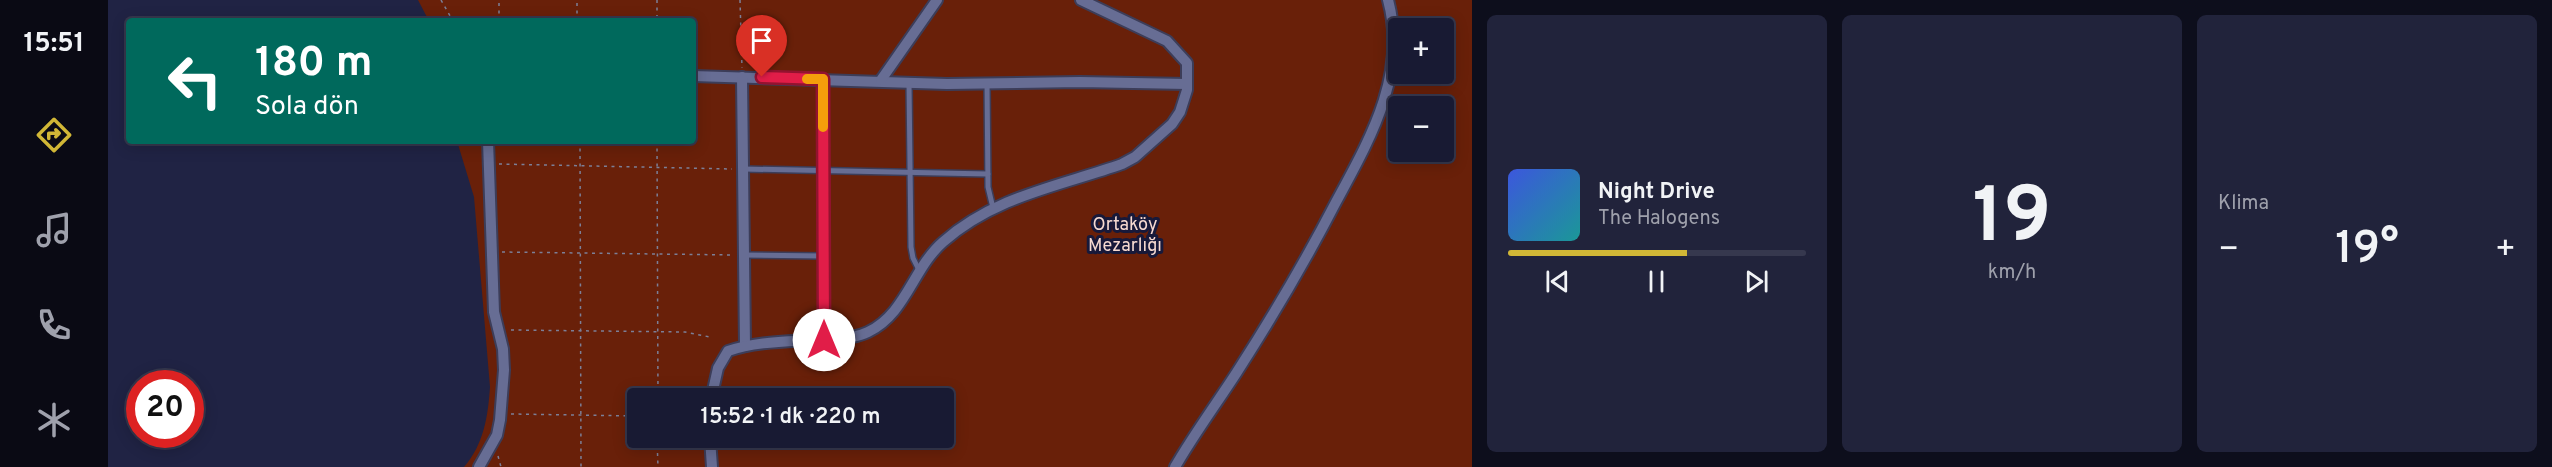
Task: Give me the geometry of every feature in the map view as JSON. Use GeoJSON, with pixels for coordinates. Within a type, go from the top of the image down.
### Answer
{"type":"FeatureCollection","features":[{"type":"Feature","properties":{"kind":"street"},"geometry":{"type":"LineString","coordinates":[[881,80],[938,0]]}},
{"type":"Feature","properties":{"kind":"street"},"geometry":{"type":"LineString","coordinates":[[713,388],[724,355],[728,351],[745,346],[857,336],[879,326],[896,310],[920,270],[944,241],[993,208],[1024,194],[1122,164],[1135,157],[1172,124],[1184,102],[1187,63],[1167,41],[1081,0]]}},
{"type":"Feature","properties":{"kind":"street"},"geometry":{"type":"LineString","coordinates":[[1175,467],[1298,274],[1376,123],[1392,73],[1394,34],[1388,0]]}},
{"type":"Feature","properties":{"kind":"street"},"geometry":{"type":"LineString","coordinates":[[696,76],[909,82],[1187,84]]}},
{"type":"Feature","properties":{"kind":"street"},"geometry":{"type":"LineString","coordinates":[[742,77],[745,346]]}},
{"type":"Feature","properties":{"kind":"street"},"geometry":{"type":"LineString","coordinates":[[479,467],[497,435],[501,414],[504,357],[494,312],[488,144]]}},
{"type":"Feature","properties":{"kind":"street"},"geometry":{"type":"LineString","coordinates":[[711,448],[712,467]]}},
{"type":"Feature","properties":{"kind":"lane"},"geometry":{"type":"LineString","coordinates":[[823,79],[824,340]]}},
{"type":"Feature","properties":{"kind":"lane"},"geometry":{"type":"LineString","coordinates":[[909,82],[911,247],[913,258],[920,270]]}},
{"type":"Feature","properties":{"kind":"lane"},"geometry":{"type":"LineString","coordinates":[[987,83],[988,174],[989,194],[993,208]]}},
{"type":"Feature","properties":{"kind":"lane"},"geometry":{"type":"LineString","coordinates":[[743,170],[988,174]]}},
{"type":"Feature","properties":{"kind":"lane"},"geometry":{"type":"LineString","coordinates":[[744,255],[824,256]]}},
{"type":"Feature","properties":{"kind":"path"},"geometry":{"type":"LineString","coordinates":[[441,0],[451,18]]}},
{"type":"Feature","properties":{"kind":"path"},"geometry":{"type":"LineString","coordinates":[[499,0],[499,18]]}},
{"type":"Feature","properties":{"kind":"path"},"geometry":{"type":"LineString","coordinates":[[577,0],[577,18]]}},
{"type":"Feature","properties":{"kind":"path"},"geometry":{"type":"LineString","coordinates":[[657,0],[657,18]]}},
{"type":"Feature","properties":{"kind":"path"},"geometry":{"type":"LineString","coordinates":[[740,0],[742,77]]}},
{"type":"Feature","properties":{"kind":"path"},"geometry":{"type":"LineString","coordinates":[[580,144],[581,467]]}},
{"type":"Feature","properties":{"kind":"path"},"geometry":{"type":"LineString","coordinates":[[657,144],[660,332],[658,388]]}},
{"type":"Feature","properties":{"kind":"path"},"geometry":{"type":"LineString","coordinates":[[490,164],[743,170]]}},
{"type":"Feature","properties":{"kind":"path"},"geometry":{"type":"LineString","coordinates":[[492,252],[744,255]]}},
{"type":"Feature","properties":{"kind":"path"},"geometry":{"type":"LineString","coordinates":[[497,330],[694,333],[710,337]]}},
{"type":"Feature","properties":{"kind":"path"},"geometry":{"type":"LineString","coordinates":[[501,414],[627,416]]}},
{"type":"Feature","properties":{"kind":"path"},"geometry":{"type":"LineString","coordinates":[[657,448],[658,467]]}},
{"type":"Feature","properties":{"kind":"green space","name":"Ortaköy Mezarlığı"},"geometry":{"type":"Polygon","coordinates":[[[418,0],[1472,0],[1472,467],[464,467],[476,449],[484,429],[490,387],[474,197],[458,144],[696,144],[696,18],[427,18],[418,0]]]}},
{"type":"Feature","properties":{"kind":"slow traffic"},"geometry":{"type":"LineString","coordinates":[[807,79],[823,79],[823,127]]}},
{"type":"Feature","properties":{"kind":"route"},"geometry":{"type":"LineString","coordinates":[[762,77],[823,79],[824,340]]}}]}
